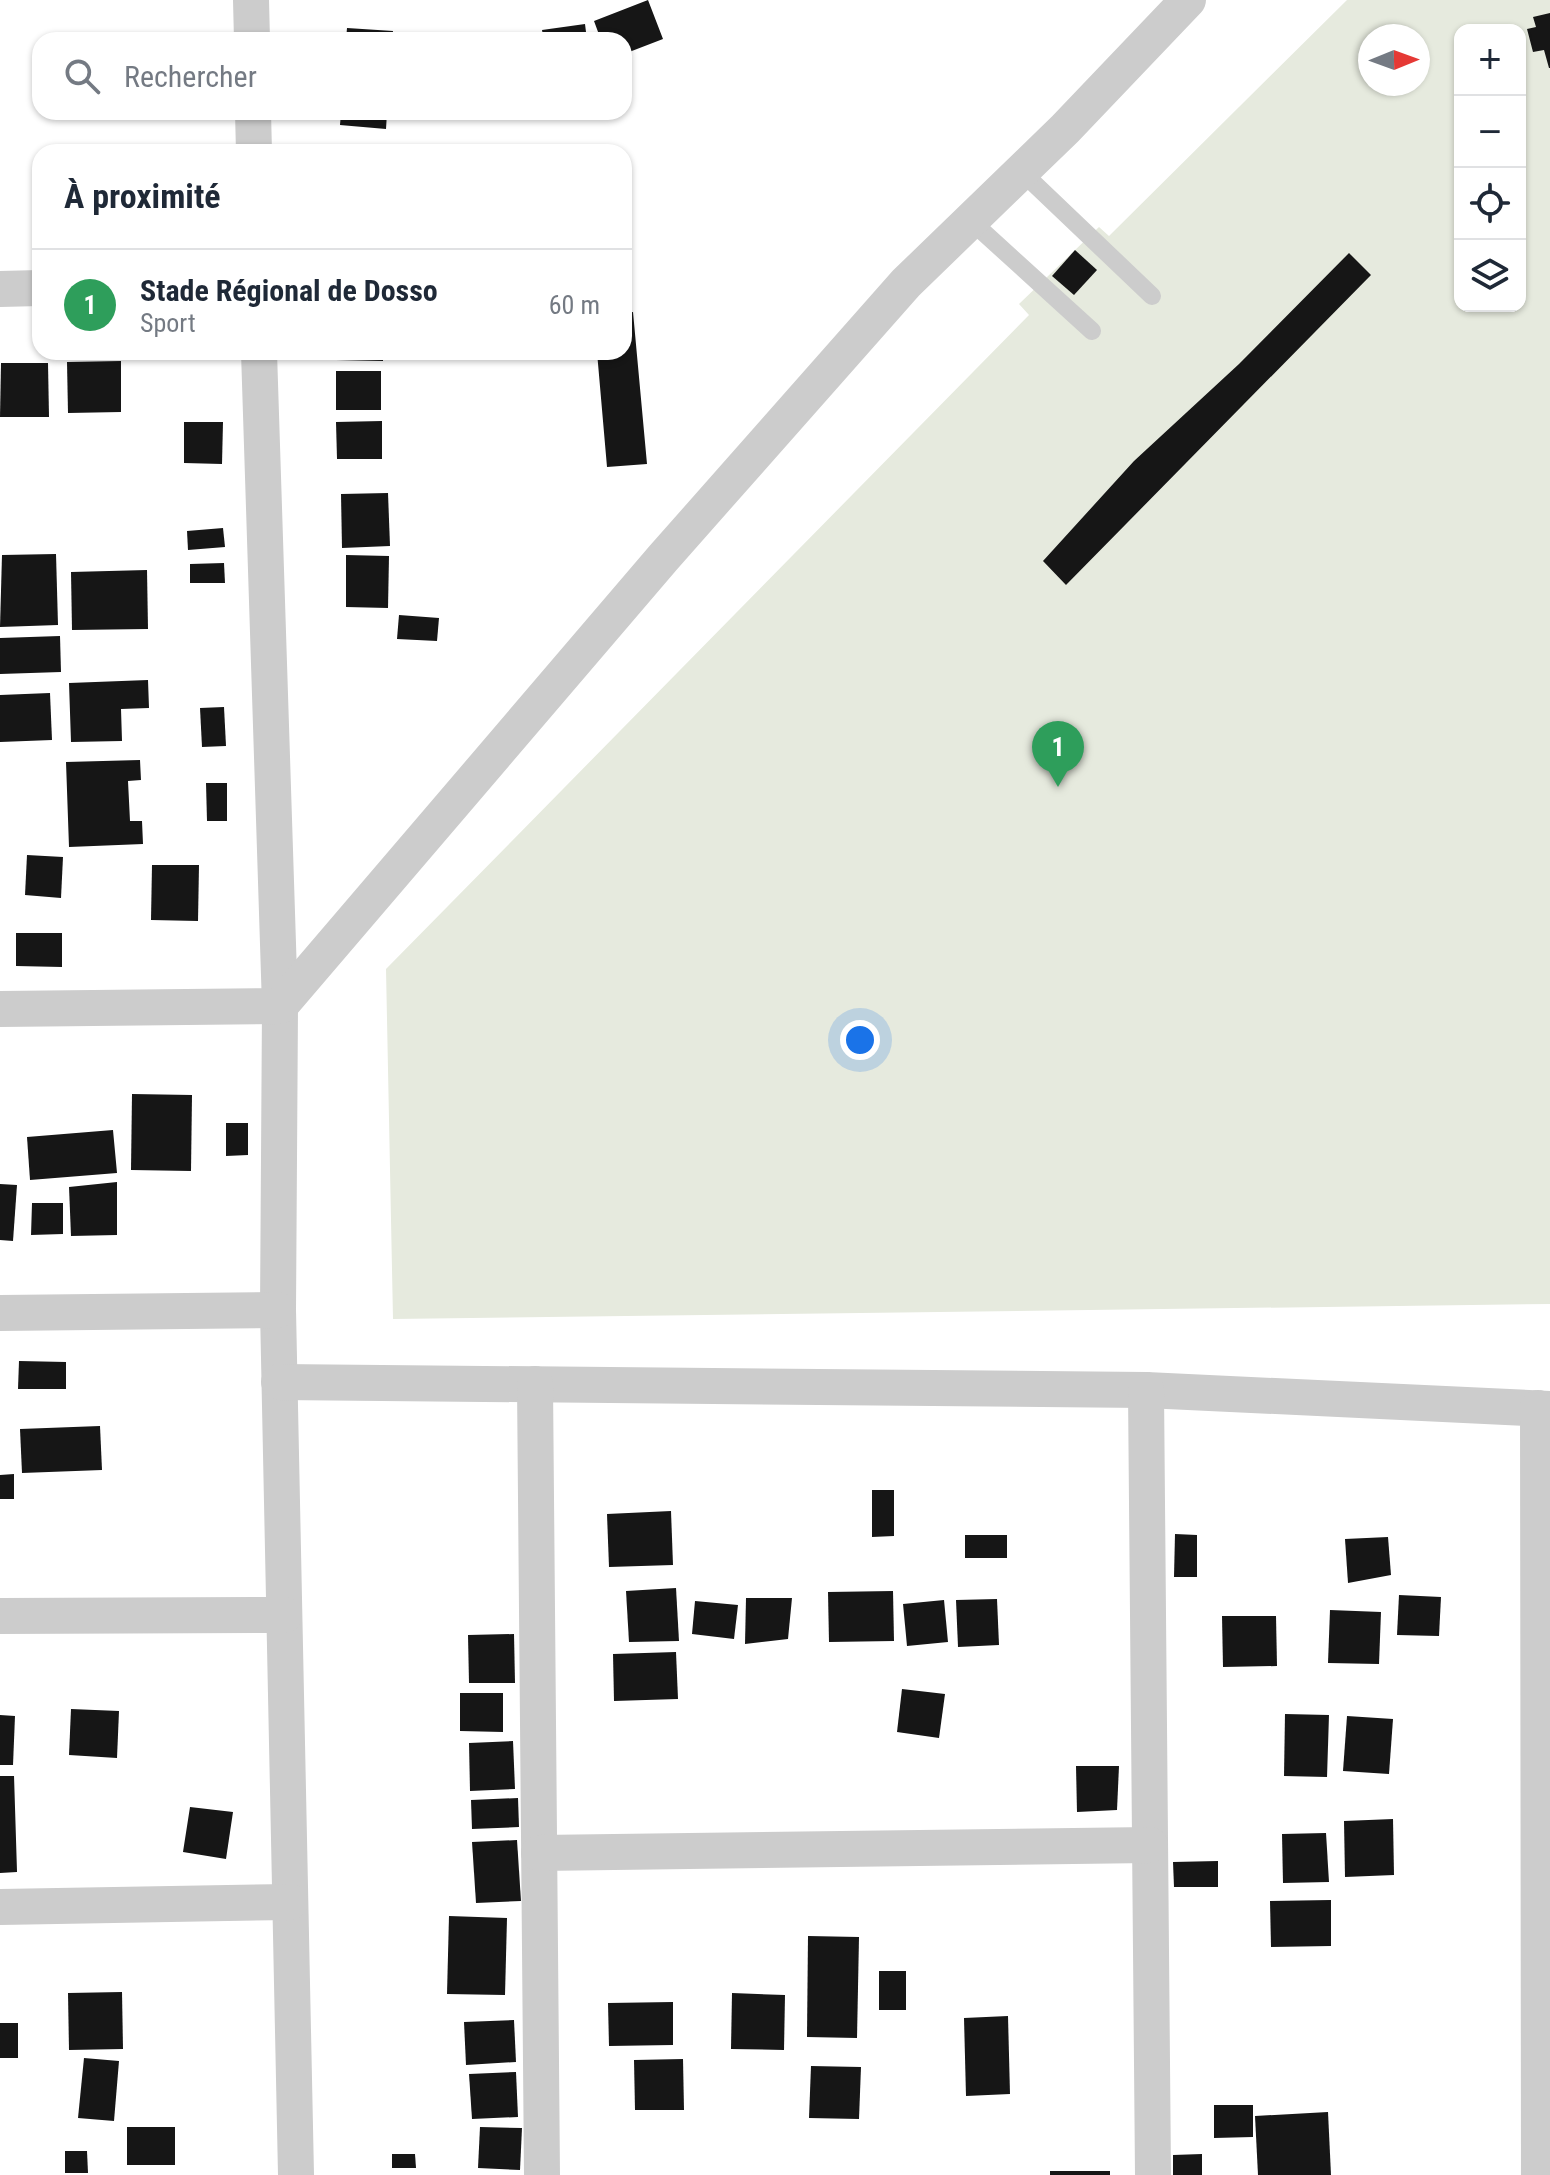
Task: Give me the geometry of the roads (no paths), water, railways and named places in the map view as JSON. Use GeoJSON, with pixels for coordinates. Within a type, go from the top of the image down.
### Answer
{"type":"FeatureCollection","features":[{"type":"Feature","properties":{"kind":"street"},"geometry":{"type":"LineString","coordinates":[[251,0],[252,32]]}},
{"type":"Feature","properties":{"kind":"street"},"geometry":{"type":"LineString","coordinates":[[0,1009],[280,1006],[801,399],[906,283],[1021,171],[1184,1]]}},
{"type":"Feature","properties":{"kind":"street"},"geometry":{"type":"LineString","coordinates":[[253,120],[254,144]]}},
{"type":"Feature","properties":{"kind":"street"},"geometry":{"type":"LineString","coordinates":[[0,289],[32,288]]}},
{"type":"Feature","properties":{"kind":"street"},"geometry":{"type":"LineString","coordinates":[[259,360],[280,1006],[278,1310],[296,2175]]}},
{"type":"Feature","properties":{"kind":"street"},"geometry":{"type":"LineString","coordinates":[[0,1313],[278,1310]]}},
{"type":"Feature","properties":{"kind":"street"},"geometry":{"type":"LineString","coordinates":[[279,1382],[1146,1390],[1544,1408],[1544,1859],[1539,2175]]}},
{"type":"Feature","properties":{"kind":"street"},"geometry":{"type":"LineString","coordinates":[[535,1384],[542,2175]]}},
{"type":"Feature","properties":{"kind":"street"},"geometry":{"type":"LineString","coordinates":[[1146,1390],[1153,2175]]}},
{"type":"Feature","properties":{"kind":"street"},"geometry":{"type":"LineString","coordinates":[[0,1616],[284,1615]]}},
{"type":"Feature","properties":{"kind":"street"},"geometry":{"type":"LineString","coordinates":[[539,1853],[1150,1845]]}},
{"type":"Feature","properties":{"kind":"street"},"geometry":{"type":"LineString","coordinates":[[0,1907],[290,1902]]}},
{"type":"Feature","properties":{"kind":"lane"},"geometry":{"type":"LineString","coordinates":[[1021,171],[1152,296]]}},
{"type":"Feature","properties":{"kind":"lane"},"geometry":{"type":"LineString","coordinates":[[970,220],[1092,331]]}},
{"type":"Feature","properties":{"kind":"place","name":"Stade Régional de Dosso"},"geometry":{"type":"Point","coordinates":[1058,787]}}]}
